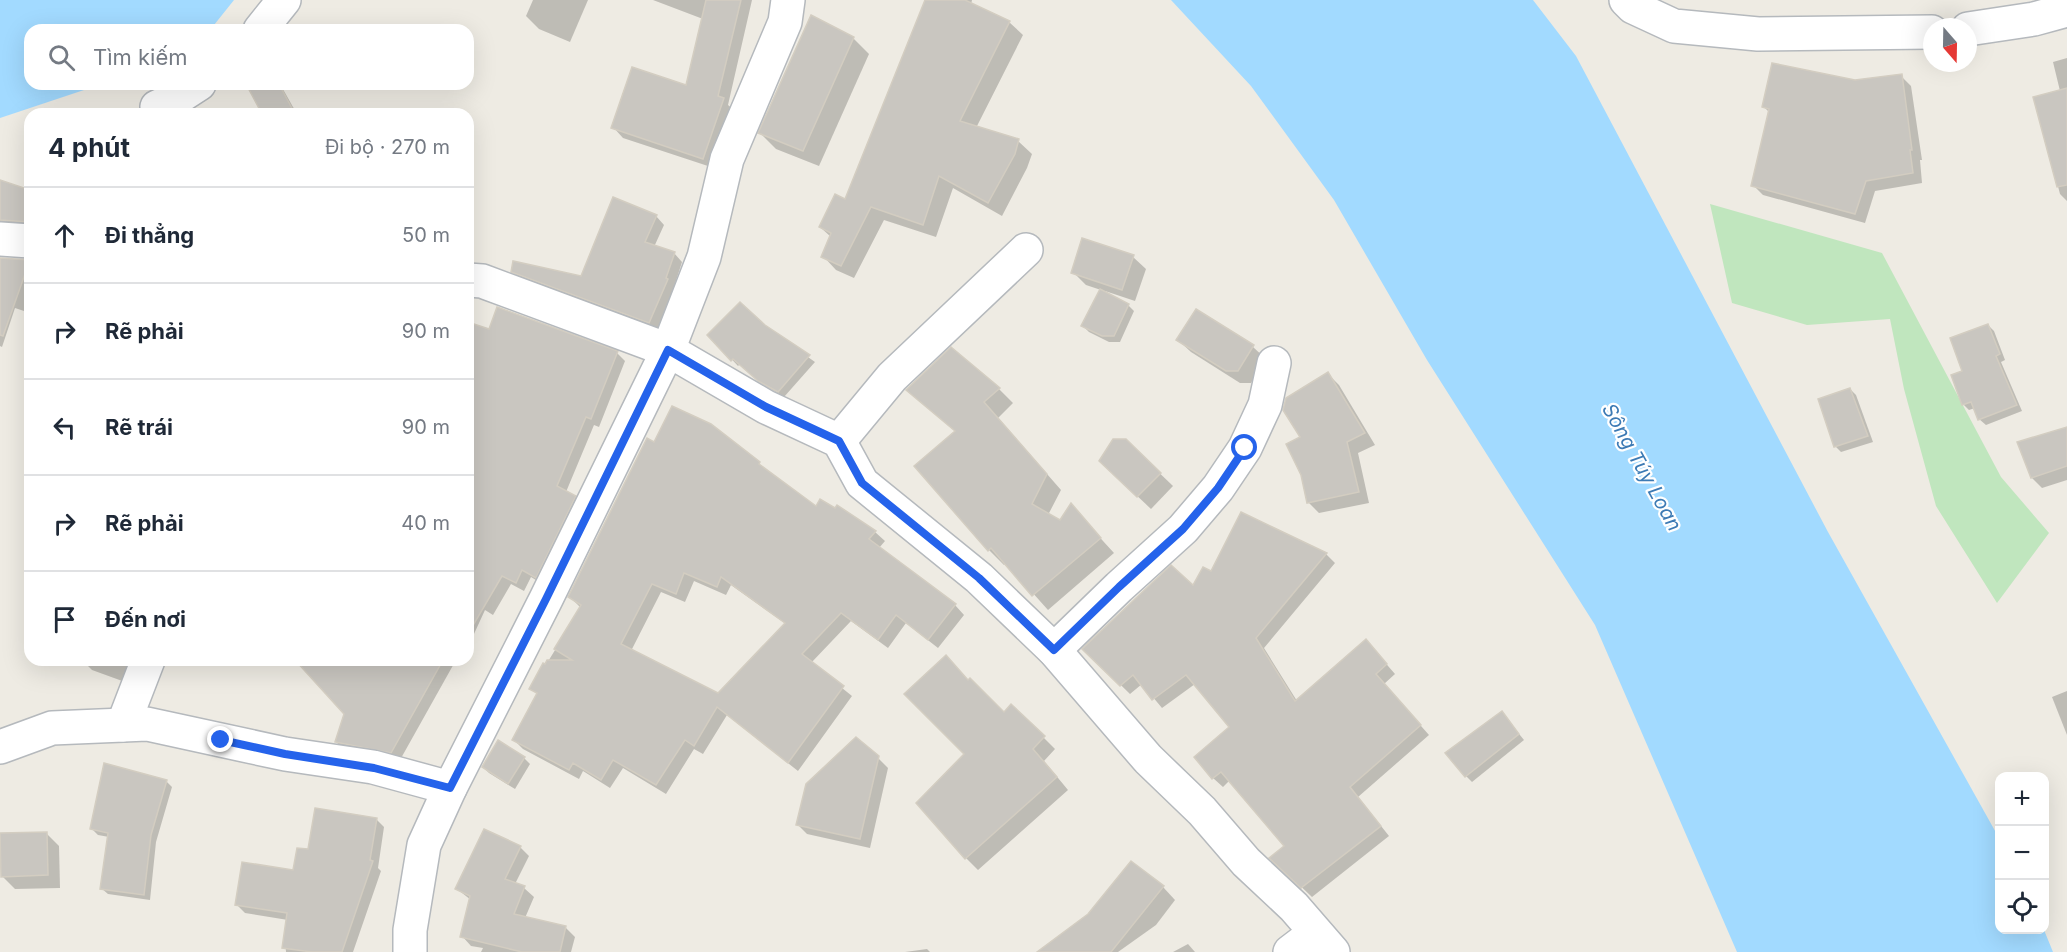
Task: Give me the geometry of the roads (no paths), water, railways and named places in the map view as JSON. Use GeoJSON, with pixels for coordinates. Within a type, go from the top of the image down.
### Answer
{"type":"FeatureCollection","features":[{"type":"Feature","properties":{"kind":"street"},"geometry":{"type":"LineString","coordinates":[[265,24],[284,0]]}},
{"type":"Feature","properties":{"kind":"street"},"geometry":{"type":"LineString","coordinates":[[410,952],[410,930],[424,844],[668,350],[704,256],[727,159],[785,22],[788,0]]}},
{"type":"Feature","properties":{"kind":"street"},"geometry":{"type":"LineString","coordinates":[[1626,0],[1633,8],[1674,26],[1758,34],[1923,32]]}},
{"type":"Feature","properties":{"kind":"street"},"geometry":{"type":"LineString","coordinates":[[1977,28],[2034,19],[2067,10]]}},
{"type":"Feature","properties":{"kind":"street"},"geometry":{"type":"LineString","coordinates":[[157,108],[190,90]]}},
{"type":"Feature","properties":{"kind":"street"},"geometry":{"type":"LineString","coordinates":[[0,239],[24,241]]}},
{"type":"Feature","properties":{"kind":"street"},"geometry":{"type":"LineString","coordinates":[[839,441],[892,377],[1026,250]]}},
{"type":"Feature","properties":{"kind":"street"},"geometry":{"type":"LineString","coordinates":[[474,280],[482,281],[668,350],[766,407],[839,441],[862,483],[979,578],[1054,650],[1148,759],[1202,811],[1246,861],[1294,907],[1313,946]]}},
{"type":"Feature","properties":{"kind":"street"},"geometry":{"type":"LineString","coordinates":[[1054,650],[1183,529],[1218,488],[1245,448],[1265,405],[1274,363]]}},
{"type":"Feature","properties":{"kind":"street"},"geometry":{"type":"LineString","coordinates":[[123,725],[146,666]]}},
{"type":"Feature","properties":{"kind":"street"},"geometry":{"type":"LineString","coordinates":[[0,747],[52,728],[147,724],[285,754],[374,768],[450,788]]}},
{"type":"Feature","properties":{"kind":"water"},"geometry":{"type":"Polygon","coordinates":[[[0,0],[234,0],[215,24],[24,24],[24,90],[84,90],[24,108],[24,110],[0,118],[0,0]]]}},
{"type":"Feature","properties":{"kind":"water","name":"Sông Túy Loan"},"geometry":{"type":"Polygon","coordinates":[[[1171,0],[1533,0],[1576,56],[1828,532],[1995,831],[1995,934],[2046,934],[2053,952],[1737,952],[1595,625],[1427,360],[1334,200],[1251,86],[1171,0]]]}}]}
